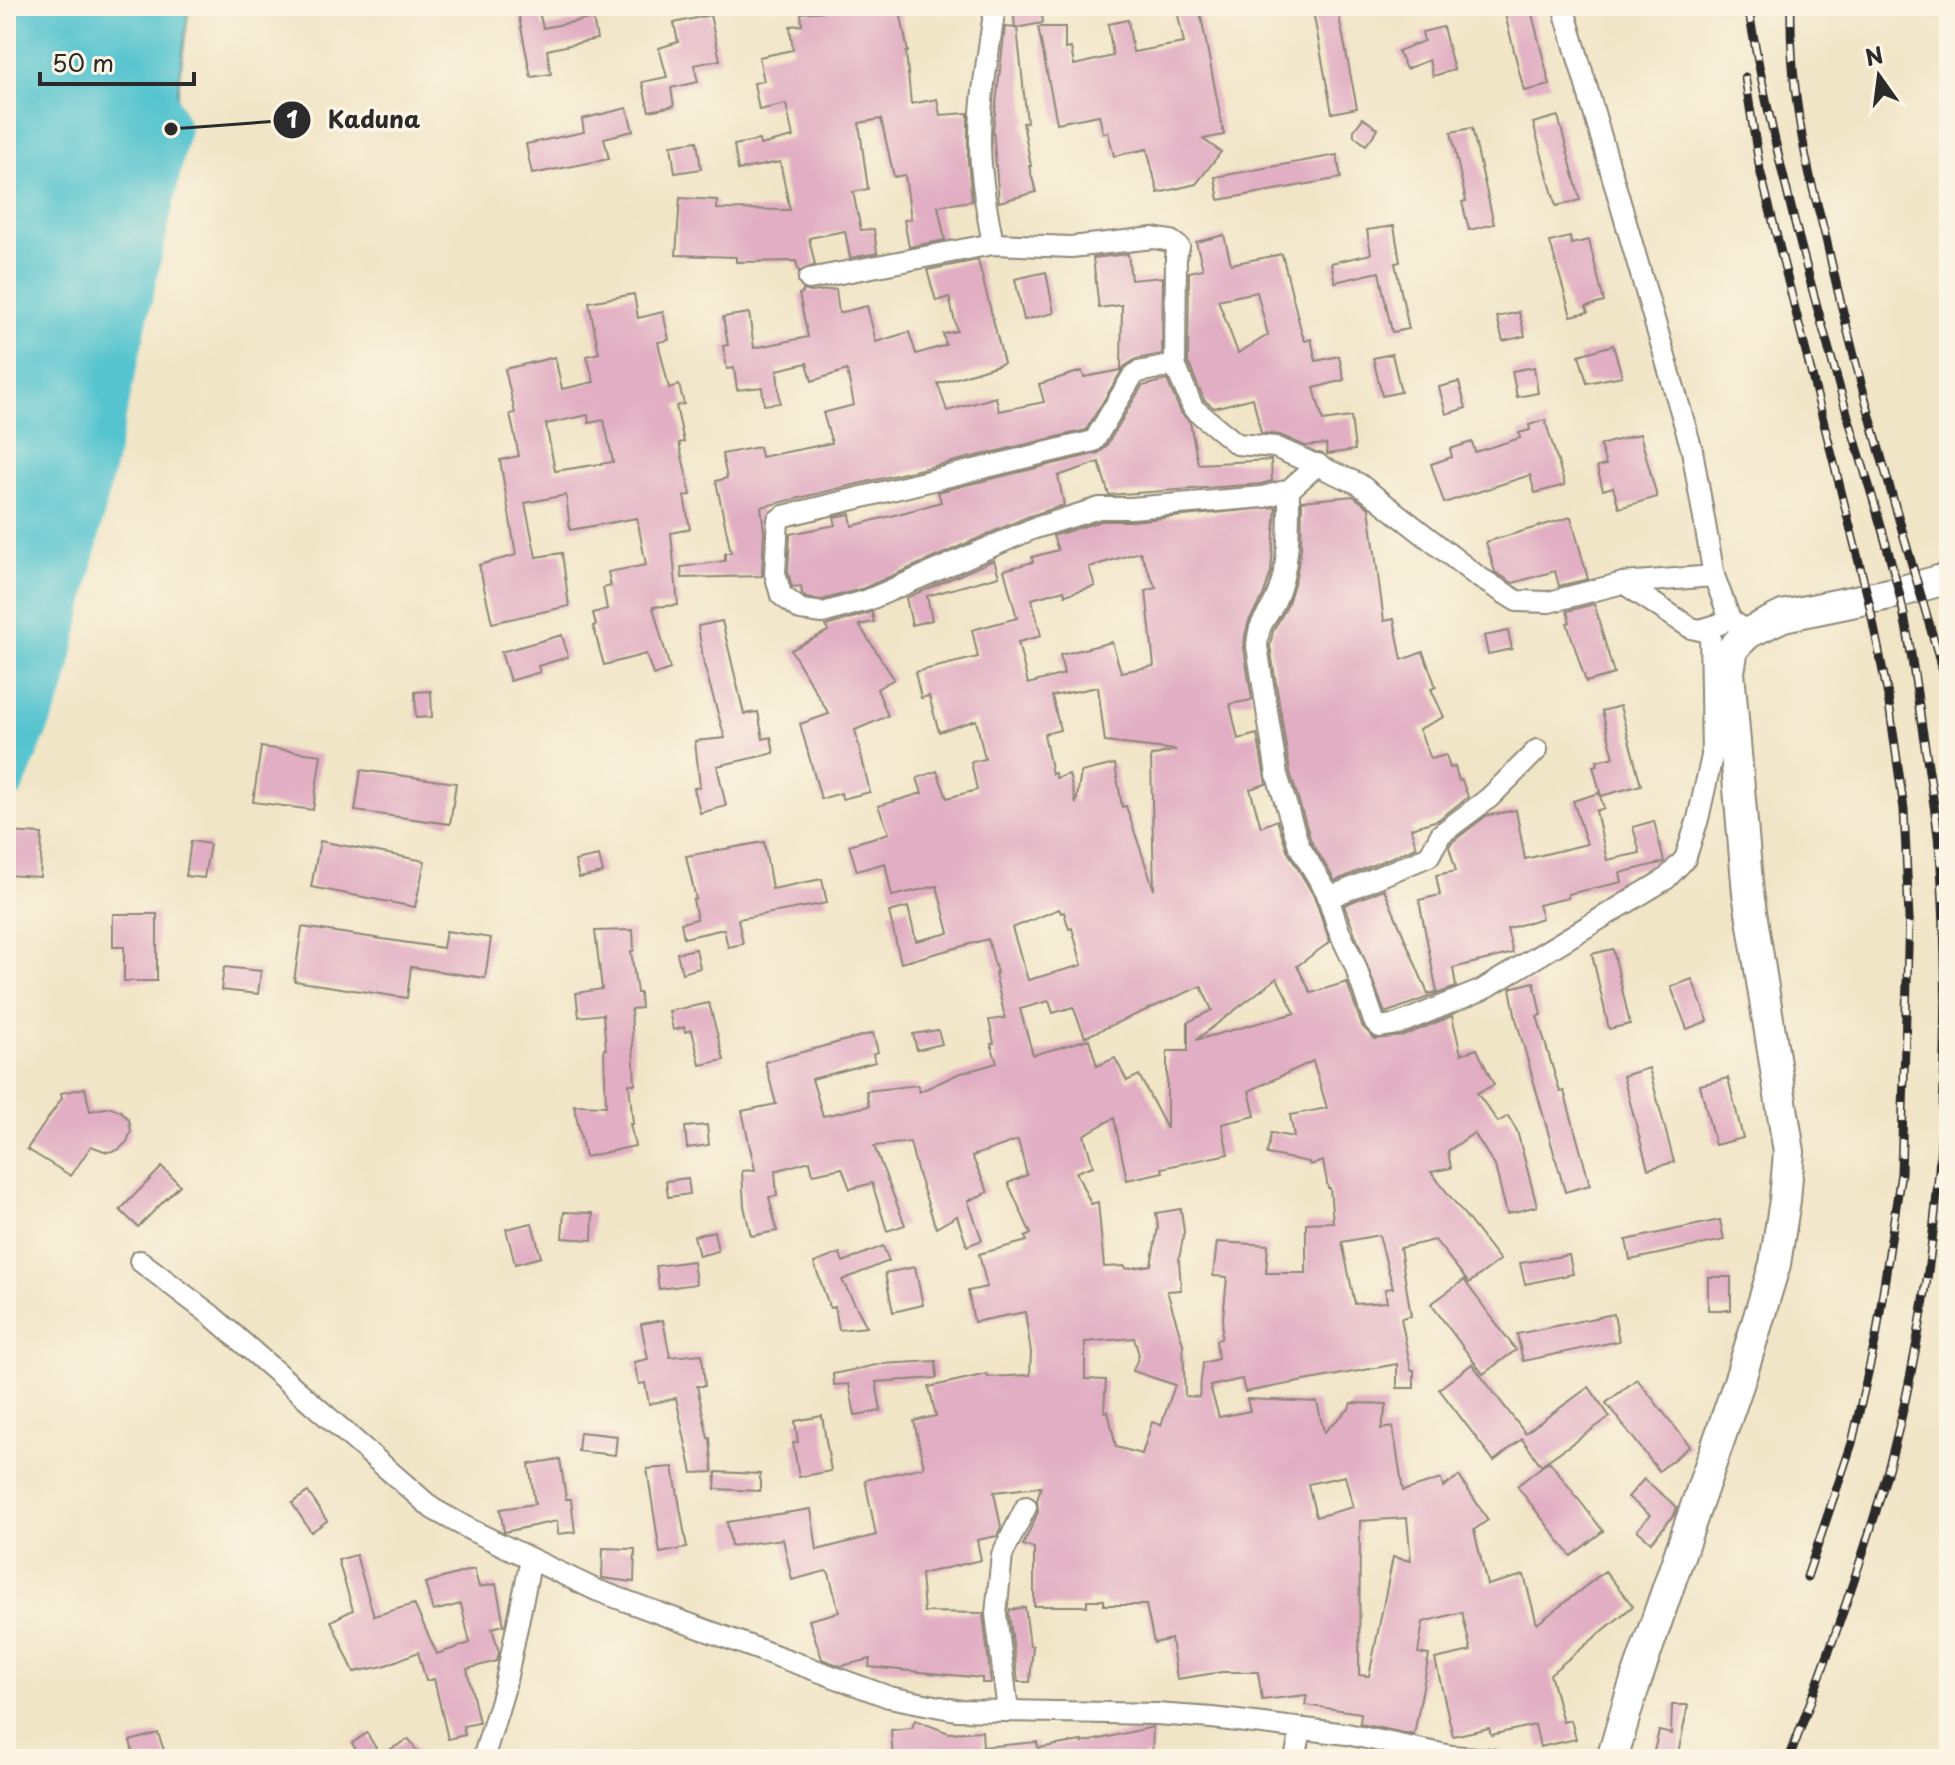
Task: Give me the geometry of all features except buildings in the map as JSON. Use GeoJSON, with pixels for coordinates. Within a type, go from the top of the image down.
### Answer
{"type":"FeatureCollection","features":[{"type":"Feature","properties":{"kind":"street"},"geometry":{"type":"LineString","coordinates":[[993,244],[984,199],[980,144],[995,6]]}},
{"type":"Feature","properties":{"kind":"street"},"geometry":{"type":"LineString","coordinates":[[1563,6],[1692,450],[1714,576],[1739,626],[1729,672],[1748,893],[1789,1152],[1775,1264],[1741,1376],[1612,1759]]}},
{"type":"Feature","properties":{"kind":"street"},"geometry":{"type":"LineString","coordinates":[[809,279],[993,244],[1071,247],[1153,238],[1171,241],[1179,247],[1176,255],[1175,365],[1193,408],[1237,444],[1275,447],[1359,484],[1477,576],[1517,601],[1549,602],[1623,583],[1714,576]]}},
{"type":"Feature","properties":{"kind":"street"},"geometry":{"type":"LineString","coordinates":[[1175,365],[1138,372],[1132,377],[1094,441],[784,516],[778,520],[775,573],[781,595],[801,610],[823,613],[868,600],[1032,529],[1099,508],[1263,497],[1289,490],[1318,464]]}},
{"type":"Feature","properties":{"kind":"street"},"geometry":{"type":"LineString","coordinates":[[1289,490],[1283,575],[1275,601],[1258,625],[1257,646],[1277,775],[1299,846],[1326,891],[1374,1021],[1380,1027],[1398,1024],[1482,990],[1613,914],[1666,879],[1685,859],[1698,819],[1712,756],[1710,628]]}},
{"type":"Feature","properties":{"kind":"street"},"geometry":{"type":"LineString","coordinates":[[1623,583],[1691,628],[1700,630],[1739,626],[1899,592],[1949,578]]}},
{"type":"Feature","properties":{"kind":"street"},"geometry":{"type":"LineString","coordinates":[[1326,891],[1335,895],[1429,856],[1441,834],[1489,798],[1537,750]]}},
{"type":"Feature","properties":{"kind":"street"},"geometry":{"type":"LineString","coordinates":[[140,1261],[211,1315],[433,1509],[596,1590],[684,1624],[889,1697],[956,1710],[1212,1718],[1347,1734],[1451,1756],[1491,1759]]}},
{"type":"Feature","properties":{"kind":"street"},"geometry":{"type":"LineString","coordinates":[[1008,1711],[996,1614],[1002,1555],[1026,1507]]}},
{"type":"Feature","properties":{"kind":"street"},"geometry":{"type":"LineString","coordinates":[[483,1759],[504,1690],[531,1559]]}},
{"type":"Feature","properties":{"kind":"street"},"geometry":{"type":"LineString","coordinates":[[1295,1759],[1301,1730]]}},
{"type":"Feature","properties":{"kind":"water"},"geometry":{"type":"Polygon","coordinates":[[[6,6],[189,6],[175,114],[141,215],[61,590],[42,697],[6,798],[6,6]]]}},
{"type":"Feature","properties":{"kind":"waterway"},"geometry":{"type":"LineString","coordinates":[[6,782],[47,684],[171,129],[117,6]]}},
{"type":"Feature","properties":{"kind":"railway"},"geometry":{"type":"LineString","coordinates":[[1748,6],[1776,145],[1799,238],[1903,609],[1936,817],[1945,943],[1944,1098],[1939,1175],[1919,1329],[1904,1404],[1876,1513],[1789,1759]]}},
{"type":"Feature","properties":{"kind":"railway"},"geometry":{"type":"LineString","coordinates":[[1791,6],[1796,94],[1811,181],[1870,418],[1949,692]]}},
{"type":"Feature","properties":{"kind":"railway"},"geometry":{"type":"LineString","coordinates":[[1745,77],[1760,170],[1868,598],[1888,696],[1904,809],[1909,918],[1901,1173],[1876,1338],[1852,1443],[1807,1577]]}},
{"type":"Feature","properties":{"kind":"place","name":"Kaduna"},"geometry":{"type":"Point","coordinates":[171,129]}}]}
